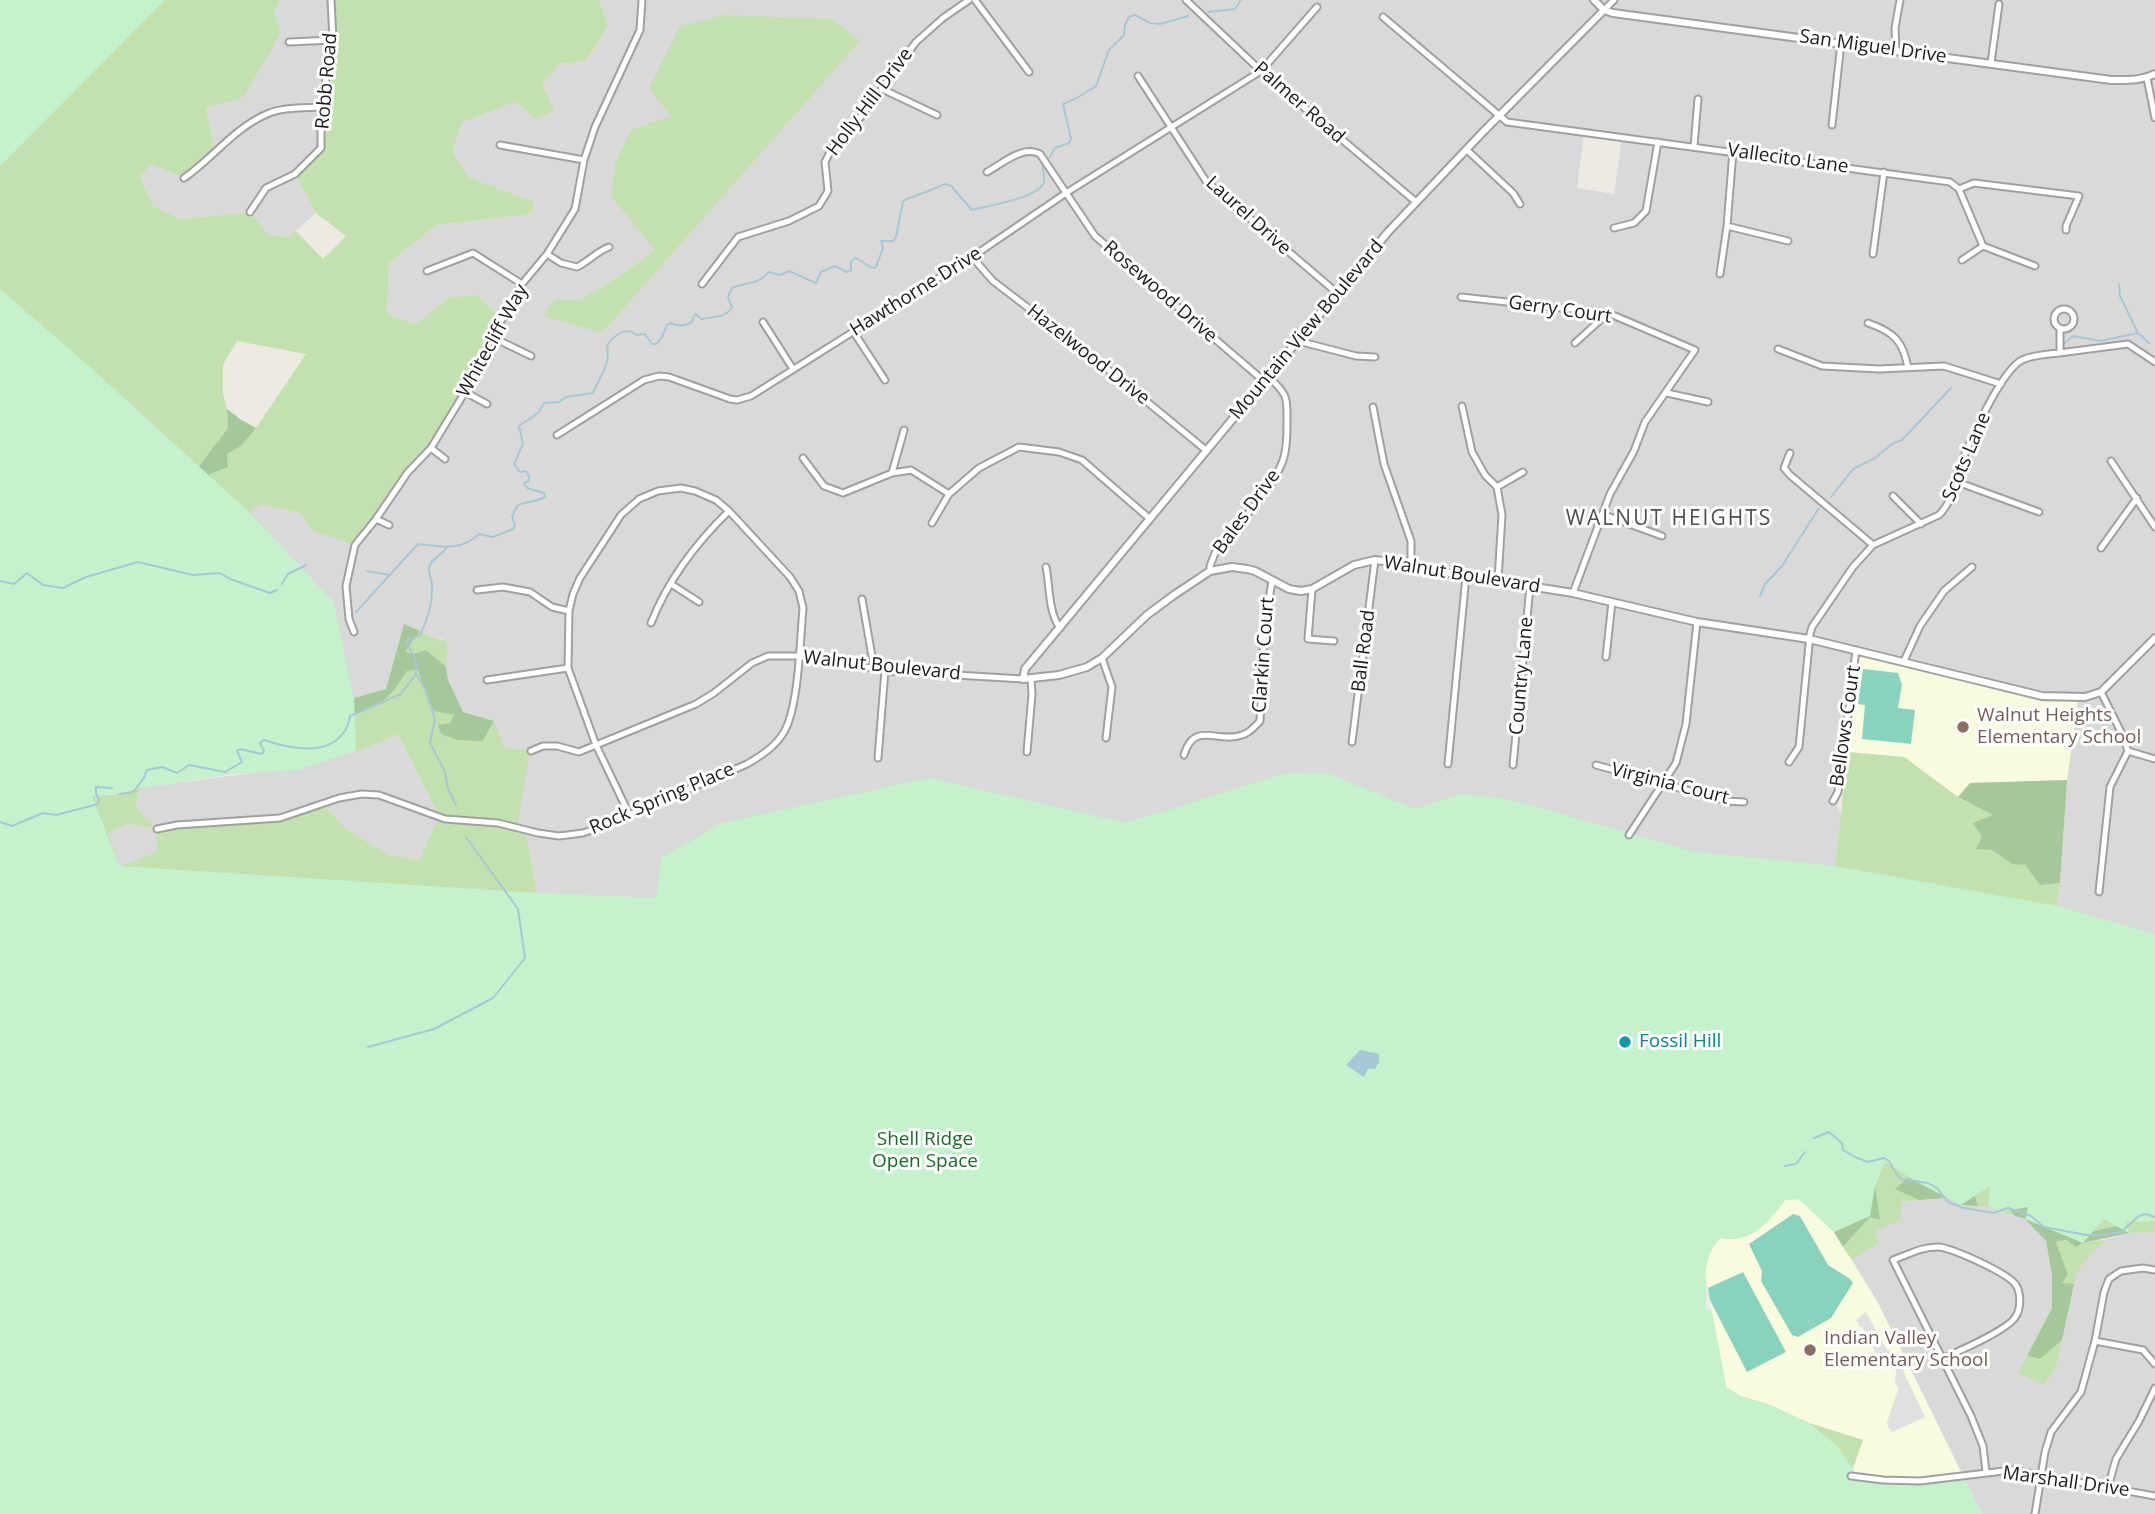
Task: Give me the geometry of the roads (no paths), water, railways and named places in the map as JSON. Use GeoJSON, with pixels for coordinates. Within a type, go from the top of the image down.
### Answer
{"type":"FeatureCollection","features":[{"type":"Feature","properties":{"kind":"street","name":"Robb Road"},"geometry":{"type":"LineString","coordinates":[[250,212],[266,188],[295,174],[321,148],[321,107],[333,40],[331,0]]}},
{"type":"Feature","properties":{"kind":"street","name":"Whitecliff Way"},"geometry":{"type":"LineString","coordinates":[[354,632],[349,619],[346,586],[355,545],[408,472],[431,448],[465,392],[522,284],[547,254],[575,209],[584,160],[595,127],[640,30],[642,0]]}},
{"type":"Feature","properties":{"kind":"street","name":"Holly Hill Drive"},"geometry":{"type":"LineString","coordinates":[[702,284],[738,237],[789,221],[819,206],[828,191],[825,162],[827,156],[883,89],[916,41],[969,0]]}},
{"type":"Feature","properties":{"kind":"street"},"geometry":{"type":"LineString","coordinates":[[975,0],[1029,72]]}},
{"type":"Feature","properties":{"kind":"street","name":"Palmer Road"},"geometry":{"type":"LineString","coordinates":[[1186,0],[1261,71],[1416,202]]}},
{"type":"Feature","properties":{"kind":"street"},"geometry":{"type":"LineString","coordinates":[[1594,0],[1604,10]]}},
{"type":"Feature","properties":{"kind":"street","name":"Mountain View Boulevard"},"geometry":{"type":"LineString","coordinates":[[1023,679],[1025,669],[1337,293],[1416,202],[1614,0]]}},
{"type":"Feature","properties":{"kind":"street"},"geometry":{"type":"LineString","coordinates":[[1896,51],[1895,28],[1900,0]]}},
{"type":"Feature","properties":{"kind":"street"},"geometry":{"type":"LineString","coordinates":[[1991,63],[2000,4]]}},
{"type":"Feature","properties":{"kind":"street","name":"Hawthorne Drive"},"geometry":{"type":"LineString","coordinates":[[557,435],[652,377],[669,377],[737,400],[751,396],[1261,71],[1317,7]]}},
{"type":"Feature","properties":{"kind":"street","name":"San Miguel Drive"},"geometry":{"type":"LineString","coordinates":[[1604,10],[2111,80],[2147,78],[2155,74]]}},
{"type":"Feature","properties":{"kind":"street"},"geometry":{"type":"LineString","coordinates":[[1383,17],[1500,116]]}},
{"type":"Feature","properties":{"kind":"street"},"geometry":{"type":"LineString","coordinates":[[289,42],[333,40]]}},
{"type":"Feature","properties":{"kind":"street"},"geometry":{"type":"LineString","coordinates":[[1832,125],[1841,43]]}},
{"type":"Feature","properties":{"kind":"street","name":"Laurel Drive"},"geometry":{"type":"LineString","coordinates":[[1138,76],[1206,181],[1337,293]]}},
{"type":"Feature","properties":{"kind":"street"},"geometry":{"type":"LineString","coordinates":[[2147,78],[2155,118]]}},
{"type":"Feature","properties":{"kind":"street"},"geometry":{"type":"LineString","coordinates":[[883,89],[937,115]]}},
{"type":"Feature","properties":{"kind":"street"},"geometry":{"type":"LineString","coordinates":[[1694,146],[1698,99]]}},
{"type":"Feature","properties":{"kind":"street"},"geometry":{"type":"LineString","coordinates":[[184,178],[228,140],[267,113],[321,107]]}},
{"type":"Feature","properties":{"kind":"street","name":"Vallecito Lane"},"geometry":{"type":"LineString","coordinates":[[1500,116],[1507,122],[1950,182],[1959,189]]}},
{"type":"Feature","properties":{"kind":"street"},"geometry":{"type":"LineString","coordinates":[[1614,228],[1634,223],[1646,211],[1658,142]]}},
{"type":"Feature","properties":{"kind":"street"},"geometry":{"type":"LineString","coordinates":[[500,145],[584,160]]}},
{"type":"Feature","properties":{"kind":"street"},"geometry":{"type":"LineString","coordinates":[[1467,150],[1513,193],[1520,204]]}},
{"type":"Feature","properties":{"kind":"street","name":"Rosewood Drive"},"geometry":{"type":"LineString","coordinates":[[988,172],[1026,151],[1040,155],[1095,236],[1267,379]]}},
{"type":"Feature","properties":{"kind":"street"},"geometry":{"type":"LineString","coordinates":[[1720,274],[1727,226],[1732,151]]}},
{"type":"Feature","properties":{"kind":"street"},"geometry":{"type":"LineString","coordinates":[[1874,254],[1884,172]]}},
{"type":"Feature","properties":{"kind":"street"},"geometry":{"type":"LineString","coordinates":[[2035,266],[1983,246],[1959,189],[1973,183],[2079,196],[2066,230]]}},
{"type":"Feature","properties":{"kind":"street"},"geometry":{"type":"LineString","coordinates":[[1727,226],[1788,241]]}},
{"type":"Feature","properties":{"kind":"street"},"geometry":{"type":"LineString","coordinates":[[1962,260],[1983,246]]}},
{"type":"Feature","properties":{"kind":"street"},"geometry":{"type":"LineString","coordinates":[[547,254],[561,263],[577,267],[588,261],[597,251],[609,247]]}},
{"type":"Feature","properties":{"kind":"street"},"geometry":{"type":"LineString","coordinates":[[428,271],[472,253],[522,284]]}},
{"type":"Feature","properties":{"kind":"street","name":"Hazelwood Drive"},"geometry":{"type":"LineString","coordinates":[[972,257],[993,281],[1095,359],[1207,451]]}},
{"type":"Feature","properties":{"kind":"street","name":"Gerry Court"},"geometry":{"type":"LineString","coordinates":[[1461,297],[1608,313],[1695,350],[1667,393]]}},
{"type":"Feature","properties":{"kind":"street"},"geometry":{"type":"LineString","coordinates":[[1575,343],[1608,313]]}},
{"type":"Feature","properties":{"kind":"street"},"geometry":{"type":"LineString","coordinates":[[763,322],[793,369]]}},
{"type":"Feature","properties":{"kind":"street"},"geometry":{"type":"LineString","coordinates":[[1868,323],[1892,333],[1899,341],[1908,368]]}},
{"type":"Feature","properties":{"kind":"street"},"geometry":{"type":"LineString","coordinates":[[2060,329],[2060,353]]}},
{"type":"Feature","properties":{"kind":"street"},"geometry":{"type":"LineString","coordinates":[[853,331],[885,380]]}},
{"type":"Feature","properties":{"kind":"street"},"geometry":{"type":"LineString","coordinates":[[492,337],[531,356]]}},
{"type":"Feature","properties":{"kind":"street"},"geometry":{"type":"LineString","coordinates":[[1298,341],[1356,356],[1375,357]]}},
{"type":"Feature","properties":{"kind":"street","name":"Scots Lane"},"geometry":{"type":"LineString","coordinates":[[1789,762],[1800,747],[1812,627],[1853,568],[1873,545],[1939,515],[1945,508],[1957,482],[1963,459],[2001,384],[2015,365],[2022,360],[2128,344],[2155,362]]}},
{"type":"Feature","properties":{"kind":"street"},"geometry":{"type":"LineString","coordinates":[[1778,349],[1822,366],[1879,369],[1944,366],[2001,384]]}},
{"type":"Feature","properties":{"kind":"street","name":"Bales Drive"},"geometry":{"type":"LineString","coordinates":[[1210,571],[1215,553],[1273,480],[1284,456],[1287,399],[1282,390],[1267,379]]}},
{"type":"Feature","properties":{"kind":"street"},"geometry":{"type":"LineString","coordinates":[[465,392],[487,404]]}},
{"type":"Feature","properties":{"kind":"street"},"geometry":{"type":"LineString","coordinates":[[1573,593],[1602,514],[1634,451],[1645,422],[1667,393],[1708,402]]}},
{"type":"Feature","properties":{"kind":"street"},"geometry":{"type":"LineString","coordinates":[[1462,406],[1472,452],[1497,487],[1502,515],[1498,580]]}},
{"type":"Feature","properties":{"kind":"street"},"geometry":{"type":"LineString","coordinates":[[1373,407],[1384,466],[1411,541],[1411,565]]}},
{"type":"Feature","properties":{"kind":"street"},"geometry":{"type":"LineString","coordinates":[[892,473],[905,430]]}},
{"type":"Feature","properties":{"kind":"street"},"geometry":{"type":"LineString","coordinates":[[932,523],[949,494],[979,468],[1019,447],[1059,452],[1082,460],[1150,519]]}},
{"type":"Feature","properties":{"kind":"street"},"geometry":{"type":"LineString","coordinates":[[431,448],[445,459]]}},
{"type":"Feature","properties":{"kind":"street"},"geometry":{"type":"LineString","coordinates":[[1790,453],[1784,468],[1790,475],[1873,545]]}},
{"type":"Feature","properties":{"kind":"street"},"geometry":{"type":"LineString","coordinates":[[803,458],[824,486],[843,493],[892,473],[911,470],[949,494]]}},
{"type":"Feature","properties":{"kind":"street"},"geometry":{"type":"LineString","coordinates":[[2111,461],[2155,527]]}},
{"type":"Feature","properties":{"kind":"street"},"geometry":{"type":"LineString","coordinates":[[1497,487],[1523,472]]}},
{"type":"Feature","properties":{"kind":"street"},"geometry":{"type":"LineString","coordinates":[[1957,482],[2039,512]]}},
{"type":"Feature","properties":{"kind":"street"},"geometry":{"type":"LineString","coordinates":[[629,814],[596,745],[568,668],[569,611],[580,578],[621,515],[639,499],[658,491],[681,488],[716,500],[790,577],[799,591],[803,608],[798,656]]}},
{"type":"Feature","properties":{"kind":"street"},"geometry":{"type":"LineString","coordinates":[[1893,496],[1921,524]]}},
{"type":"Feature","properties":{"kind":"street"},"geometry":{"type":"LineString","coordinates":[[2101,548],[2137,498]]}},
{"type":"Feature","properties":{"kind":"street"},"geometry":{"type":"LineString","coordinates":[[651,623],[690,554],[729,511]]}},
{"type":"Feature","properties":{"kind":"street"},"geometry":{"type":"LineString","coordinates":[[1602,514],[1662,536]]}},
{"type":"Feature","properties":{"kind":"street"},"geometry":{"type":"LineString","coordinates":[[376,519],[389,525]]}},
{"type":"Feature","properties":{"kind":"street","name":"Walnut Boulevard"},"geometry":{"type":"LineString","coordinates":[[531,751],[550,746],[579,752],[696,704],[752,663],[768,656],[798,656],[885,670],[1023,679],[1059,676],[1102,658],[1147,615],[1210,571],[1232,567],[1247,569],[1296,591],[1312,589],[1354,565],[1375,560],[1573,593],[1697,622],[1809,639],[1904,661],[2029,695],[2085,696],[2101,692]]}},
{"type":"Feature","properties":{"kind":"street","name":"Ball Road"},"geometry":{"type":"LineString","coordinates":[[1352,742],[1375,560]]}},
{"type":"Feature","properties":{"kind":"street"},"geometry":{"type":"LineString","coordinates":[[1046,567],[1055,623],[1060,628]]}},
{"type":"Feature","properties":{"kind":"street"},"geometry":{"type":"LineString","coordinates":[[1904,661],[1920,626],[1944,591],[1972,567]]}},
{"type":"Feature","properties":{"kind":"street"},"geometry":{"type":"LineString","coordinates":[[1448,764],[1466,576]]}},
{"type":"Feature","properties":{"kind":"street","name":"Clarkin Court"},"geometry":{"type":"LineString","coordinates":[[1184,755],[1188,741],[1195,736],[1240,736],[1261,721],[1264,629],[1272,581]]}},
{"type":"Feature","properties":{"kind":"street"},"geometry":{"type":"LineString","coordinates":[[671,584],[699,602]]}},
{"type":"Feature","properties":{"kind":"street","name":"Country Lane"},"geometry":{"type":"LineString","coordinates":[[1513,765],[1530,586]]}},
{"type":"Feature","properties":{"kind":"street"},"geometry":{"type":"LineString","coordinates":[[477,590],[503,587],[530,592],[552,607],[569,611]]}},
{"type":"Feature","properties":{"kind":"street"},"geometry":{"type":"LineString","coordinates":[[1312,589],[1308,639],[1334,641]]}},
{"type":"Feature","properties":{"kind":"street"},"geometry":{"type":"LineString","coordinates":[[862,599],[874,668]]}},
{"type":"Feature","properties":{"kind":"street"},"geometry":{"type":"LineString","coordinates":[[1606,657],[1612,602]]}},
{"type":"Feature","properties":{"kind":"street"},"geometry":{"type":"LineString","coordinates":[[1629,835],[1676,763],[1686,724],[1697,622]]}},
{"type":"Feature","properties":{"kind":"street"},"geometry":{"type":"LineString","coordinates":[[2099,891],[2110,787],[2128,751],[2101,692],[2155,638]]}},
{"type":"Feature","properties":{"kind":"street","name":"Bellows Court"},"geometry":{"type":"LineString","coordinates":[[1833,801],[1838,792],[1856,650]]}},
{"type":"Feature","properties":{"kind":"street","name":"Rock Spring Place"},"geometry":{"type":"LineString","coordinates":[[156,829],[177,825],[280,818],[339,798],[362,794],[379,795],[445,819],[498,823],[559,836],[583,833],[747,764],[766,753],[786,729],[797,686],[798,656]]}},
{"type":"Feature","properties":{"kind":"street"},"geometry":{"type":"LineString","coordinates":[[1102,658],[1112,687],[1106,737]]}},
{"type":"Feature","properties":{"kind":"street"},"geometry":{"type":"LineString","coordinates":[[488,680],[568,668]]}},
{"type":"Feature","properties":{"kind":"street"},"geometry":{"type":"LineString","coordinates":[[878,758],[885,670]]}},
{"type":"Feature","properties":{"kind":"street"},"geometry":{"type":"LineString","coordinates":[[1027,751],[1031,678]]}},
{"type":"Feature","properties":{"kind":"street"},"geometry":{"type":"LineString","coordinates":[[2128,751],[2155,759]]}},
{"type":"Feature","properties":{"kind":"street","name":"Virginia Court"},"geometry":{"type":"LineString","coordinates":[[1597,765],[1726,801],[1744,802]]}},
{"type":"Feature","properties":{"kind":"street"},"geometry":{"type":"LineString","coordinates":[[1942,1359],[2003,1329],[2016,1317],[2020,1298],[2015,1284],[2003,1274],[1939,1247],[1917,1251],[1893,1260],[1942,1359],[1971,1416],[1983,1446],[1986,1472]]}},
{"type":"Feature","properties":{"kind":"street"},"geometry":{"type":"LineString","coordinates":[[2035,1514],[2045,1452],[2052,1432],[2081,1392],[2109,1279],[2121,1271],[2143,1268],[2155,1270]]}},
{"type":"Feature","properties":{"kind":"street"},"geometry":{"type":"LineString","coordinates":[[2095,1341],[2143,1350],[2155,1364]]}},
{"type":"Feature","properties":{"kind":"street"},"geometry":{"type":"LineString","coordinates":[[2108,1487],[2116,1459],[2155,1388]]}},
{"type":"Feature","properties":{"kind":"street","name":"Marshall Drive"},"geometry":{"type":"LineString","coordinates":[[1851,1476],[1920,1480],[2012,1470],[2155,1496]]}},
{"type":"Feature","properties":{"kind":"water"},"geometry":{"type":"Polygon","coordinates":[[[1360,1050],[1379,1054],[1375,1069],[1368,1069],[1364,1077],[1346,1065],[1360,1050]]]}},
{"type":"Feature","properties":{"kind":"waterway"},"geometry":{"type":"LineString","coordinates":[[1208,12],[1235,9],[1241,0]]}},
{"type":"Feature","properties":{"kind":"waterway"},"geometry":{"type":"LineString","coordinates":[[1050,157],[1055,148],[1069,143],[1071,139],[1063,104],[1096,86],[1109,50],[1124,35],[1129,17],[1135,15],[1150,23],[1160,24],[1188,16]]}},
{"type":"Feature","properties":{"kind":"waterway"},"geometry":{"type":"LineString","coordinates":[[356,612],[418,544],[450,547],[472,540],[479,534],[493,537],[513,529],[515,525],[512,517],[517,506],[545,497],[544,493],[527,488],[524,483],[529,481],[529,476],[526,471],[520,472],[514,464],[523,444],[519,426],[538,413],[544,403],[593,393],[606,364],[607,345],[617,335],[628,331],[637,335],[645,334],[652,344],[656,344],[671,323],[679,325],[692,322],[696,314],[701,319],[726,314],[732,307],[728,297],[732,288],[757,281],[768,272],[780,275],[789,271],[816,283],[821,272],[835,266],[847,272],[851,270],[851,261],[856,258],[872,268],[876,267],[883,248],[881,241],[893,241],[896,237],[903,201],[945,184],[951,186],[972,210],[1000,204],[1040,188],[1044,182],[1043,165]]}},
{"type":"Feature","properties":{"kind":"waterway"},"geometry":{"type":"LineString","coordinates":[[2119,284],[2120,296],[2137,331]]}},
{"type":"Feature","properties":{"kind":"waterway"},"geometry":{"type":"LineString","coordinates":[[2065,343],[2073,336],[2100,341],[2138,333],[2149,343]]}},
{"type":"Feature","properties":{"kind":"waterway"},"geometry":{"type":"LineString","coordinates":[[1831,497],[1853,469],[1902,440],[1951,388]]}},
{"type":"Feature","properties":{"kind":"waterway"},"geometry":{"type":"LineString","coordinates":[[1760,596],[1765,584],[1782,566],[1819,508]]}},
{"type":"Feature","properties":{"kind":"waterway"},"geometry":{"type":"LineString","coordinates":[[447,547],[430,565],[432,599],[423,629],[420,635],[406,641],[416,661],[416,674],[426,690],[435,719],[430,743],[445,772],[448,789],[456,805]]}},
{"type":"Feature","properties":{"kind":"waterway"},"geometry":{"type":"LineString","coordinates":[[0,581],[14,584],[27,573],[43,585],[63,588],[86,577],[138,562],[193,575],[220,573],[270,593],[277,590]]}},
{"type":"Feature","properties":{"kind":"waterway"},"geometry":{"type":"LineString","coordinates":[[282,584],[288,574],[306,565]]}},
{"type":"Feature","properties":{"kind":"waterway"},"geometry":{"type":"LineString","coordinates":[[367,571],[390,575]]}},
{"type":"Feature","properties":{"kind":"waterway"},"geometry":{"type":"LineString","coordinates":[[120,794],[133,792],[147,770],[162,767],[177,773],[189,765],[225,772],[242,762],[237,751],[240,749],[262,754],[264,751],[260,743],[264,740],[295,748],[328,745],[344,732],[350,716],[401,694],[416,674]]}},
{"type":"Feature","properties":{"kind":"waterway"},"geometry":{"type":"LineString","coordinates":[[0,822],[12,826],[43,813],[56,815],[98,804],[96,787],[112,788]]}},
{"type":"Feature","properties":{"kind":"waterway"},"geometry":{"type":"LineString","coordinates":[[368,1047],[434,1029],[493,998],[525,958],[518,909],[466,837]]}},
{"type":"Feature","properties":{"kind":"waterway"},"geometry":{"type":"LineString","coordinates":[[1814,1138],[1829,1132],[1842,1143],[1843,1150],[1855,1157],[1868,1162],[1884,1158],[1901,1179],[1928,1183],[1937,1188],[1948,1202],[1993,1213],[2008,1208],[2031,1216],[2044,1227],[2086,1235],[2105,1235],[2121,1232],[2139,1216],[2146,1214],[2155,1217]]}},
{"type":"Feature","properties":{"kind":"waterway"},"geometry":{"type":"LineString","coordinates":[[1785,1166],[1796,1164],[1805,1152]]}},
{"type":"Feature","properties":{"kind":"place","name":"Walnut Heights Elementary School"},"geometry":{"type":"Point","coordinates":[1963,727]}},
{"type":"Feature","properties":{"kind":"place","name":"Fossil Hill"},"geometry":{"type":"Point","coordinates":[1625,1042]}},
{"type":"Feature","properties":{"kind":"place","name":"Indian Valley Elementary School"},"geometry":{"type":"Point","coordinates":[1810,1350]}},
{"type":"Feature","properties":{"kind":"district","name":"WALNUT HEIGHTS"},"geometry":{"type":"Point","coordinates":[1669,519]}},
{"type":"Feature","properties":{"kind":"park label","name":"Shell Ridge Open Space"},"geometry":{"type":"Point","coordinates":[925,1151]}}]}
